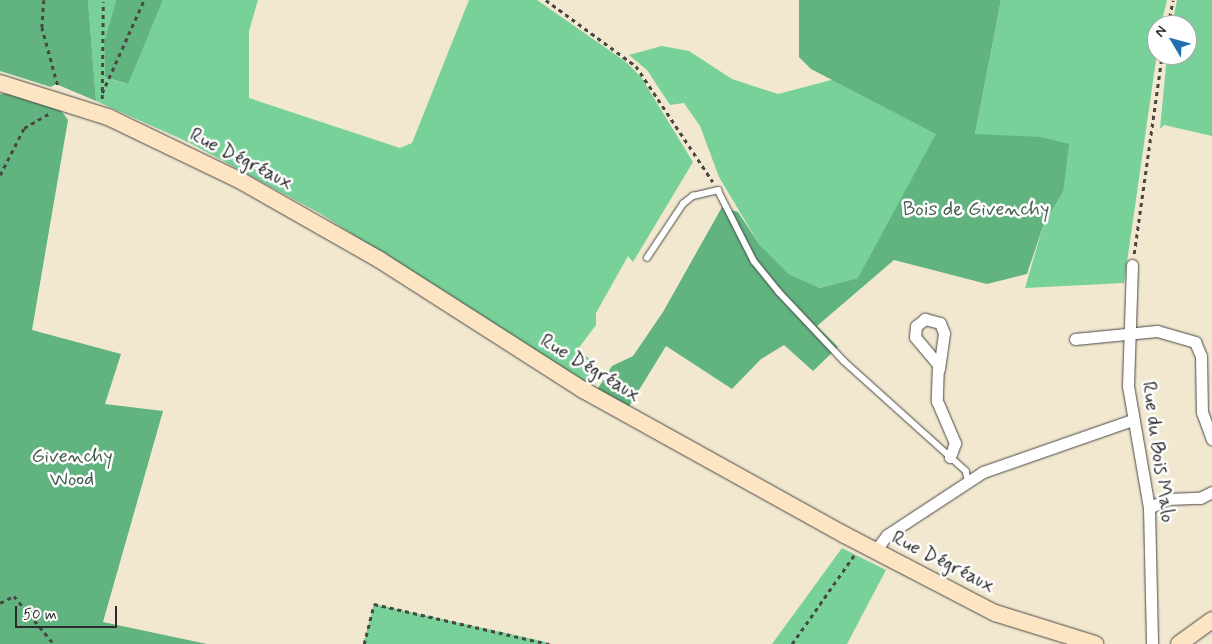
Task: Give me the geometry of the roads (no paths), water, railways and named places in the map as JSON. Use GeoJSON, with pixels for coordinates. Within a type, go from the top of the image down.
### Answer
{"type":"FeatureCollection","features":[{"type":"Feature","properties":{"kind":"main road","name":"Rue Dégréaux"},"geometry":{"type":"LineString","coordinates":[[0,83],[74,104],[98,113],[306,216],[575,386],[868,548],[994,613],[1095,644]]}},
{"type":"Feature","properties":{"kind":"main road"},"geometry":{"type":"LineString","coordinates":[[1179,644],[1212,620]]}},
{"type":"Feature","properties":{"kind":"street","name":"Rue du Bois Malo"},"geometry":{"type":"LineString","coordinates":[[1132,265],[1130,335],[1132,420],[1149,508],[1152,644]]}},
{"type":"Feature","properties":{"kind":"street"},"geometry":{"type":"LineString","coordinates":[[1074,339],[1130,335],[1157,330],[1194,342],[1201,356],[1201,406],[1212,439]]}},
{"type":"Feature","properties":{"kind":"street"},"geometry":{"type":"LineString","coordinates":[[939,370],[937,401],[956,443],[950,457]]}},
{"type":"Feature","properties":{"kind":"street"},"geometry":{"type":"LineString","coordinates":[[868,548],[968,480],[1132,420]]}},
{"type":"Feature","properties":{"kind":"street"},"geometry":{"type":"LineString","coordinates":[[1149,508],[1167,499],[1200,498],[1212,492]]}},
{"type":"Feature","properties":{"kind":"lane"},"geometry":{"type":"LineString","coordinates":[[647,258],[683,204],[693,196],[718,190],[754,261],[779,292],[844,361],[966,471],[968,480]]}},
{"type":"Feature","properties":{"kind":"park label","name":"Bois de Givenchy"},"geometry":{"type":"Point","coordinates":[976,209]}},
{"type":"Feature","properties":{"kind":"park label","name":"Givenchy Wood"},"geometry":{"type":"Point","coordinates":[72,468]}}]}
